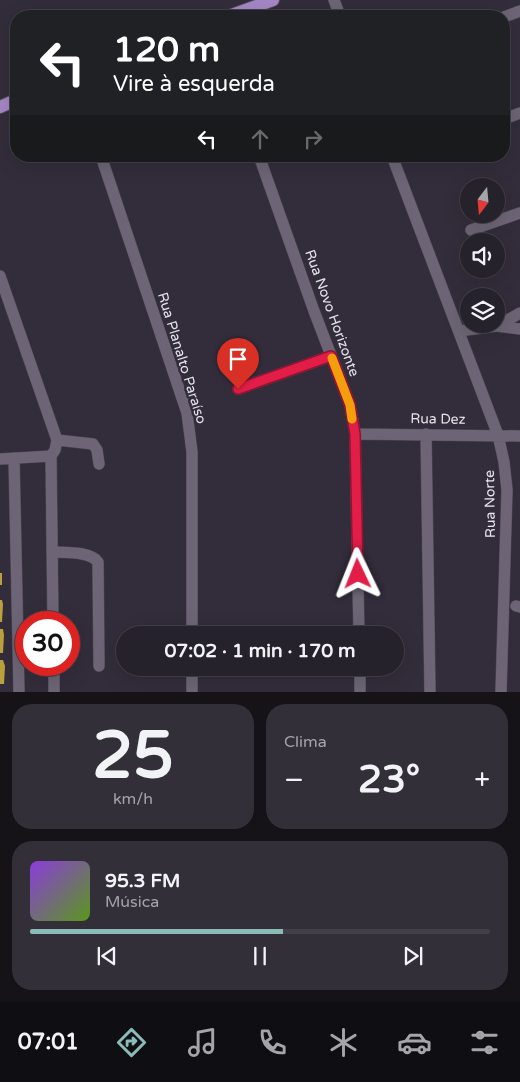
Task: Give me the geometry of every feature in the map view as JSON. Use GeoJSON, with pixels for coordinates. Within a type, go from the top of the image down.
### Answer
{"type":"FeatureCollection","features":[{"type":"Feature","properties":{"kind":"main road"},"geometry":{"type":"LineString","coordinates":[[246,10],[273,0]]}},
{"type":"Feature","properties":{"kind":"street","name":"Rua Planalto Paraíso"},"geometry":{"type":"LineString","coordinates":[[103,162],[187,413],[192,452],[192,626]]}},
{"type":"Feature","properties":{"kind":"street","name":"Rua Novo Horizonte"},"geometry":{"type":"LineString","coordinates":[[261,162],[350,405],[355,434],[359,626]]}},
{"type":"Feature","properties":{"kind":"street","name":"Rua Norte"},"geometry":{"type":"LineString","coordinates":[[394,162],[498,435],[504,462],[507,490],[501,692]]}},
{"type":"Feature","properties":{"kind":"street"},"geometry":{"type":"LineString","coordinates":[[470,230],[520,213]]}},
{"type":"Feature","properties":{"kind":"street"},"geometry":{"type":"LineString","coordinates":[[0,276],[57,440],[55,450],[51,456],[53,611]]}},
{"type":"Feature","properties":{"kind":"street"},"geometry":{"type":"LineString","coordinates":[[505,321],[520,313]]}},
{"type":"Feature","properties":{"kind":"street"},"geometry":{"type":"LineString","coordinates":[[505,327],[520,329]]}},
{"type":"Feature","properties":{"kind":"street"},"geometry":{"type":"LineString","coordinates":[[238,389],[331,356]]}},
{"type":"Feature","properties":{"kind":"street","name":"Rua Dez"},"geometry":{"type":"LineString","coordinates":[[355,434],[520,436]]}},
{"type":"Feature","properties":{"kind":"street"},"geometry":{"type":"LineString","coordinates":[[426,434],[430,692]]}},
{"type":"Feature","properties":{"kind":"street"},"geometry":{"type":"LineString","coordinates":[[57,440],[93,444],[97,450],[99,464]]}},
{"type":"Feature","properties":{"kind":"street"},"geometry":{"type":"LineString","coordinates":[[0,458],[51,456]]}},
{"type":"Feature","properties":{"kind":"street"},"geometry":{"type":"LineString","coordinates":[[14,458],[20,692]]}},
{"type":"Feature","properties":{"kind":"street"},"geometry":{"type":"LineString","coordinates":[[52,552],[89,556],[95,558],[98,562],[99,666]]}},
{"type":"Feature","properties":{"kind":"street"},"geometry":{"type":"LineString","coordinates":[[54,676],[54,692]]}},
{"type":"Feature","properties":{"kind":"street"},"geometry":{"type":"LineString","coordinates":[[192,676],[192,692]]}},
{"type":"Feature","properties":{"kind":"street"},"geometry":{"type":"LineString","coordinates":[[360,676],[360,692]]}},
{"type":"Feature","properties":{"kind":"building"},"geometry":{"type":"Polygon","coordinates":[[[0,573],[2,573],[2,585],[0,585],[0,573]]]}},
{"type":"Feature","properties":{"kind":"building"},"geometry":{"type":"Polygon","coordinates":[[[0,600],[2,600],[3,604],[2,622],[0,622],[0,600]]]}},
{"type":"Feature","properties":{"kind":"building"},"geometry":{"type":"Polygon","coordinates":[[[0,629],[3,629],[4,635],[3,653],[0,653],[0,629]]]}},
{"type":"Feature","properties":{"kind":"building"},"geometry":{"type":"Polygon","coordinates":[[[0,660],[3,660],[5,666],[4,684],[0,684],[0,660]]]}},
{"type":"Feature","properties":{"kind":"slow traffic"},"geometry":{"type":"LineString","coordinates":[[332,358],[350,405],[352,419]]}},
{"type":"Feature","properties":{"kind":"route"},"geometry":{"type":"LineString","coordinates":[[238,389],[331,356],[350,405],[355,434],[358,574]]}}]}
